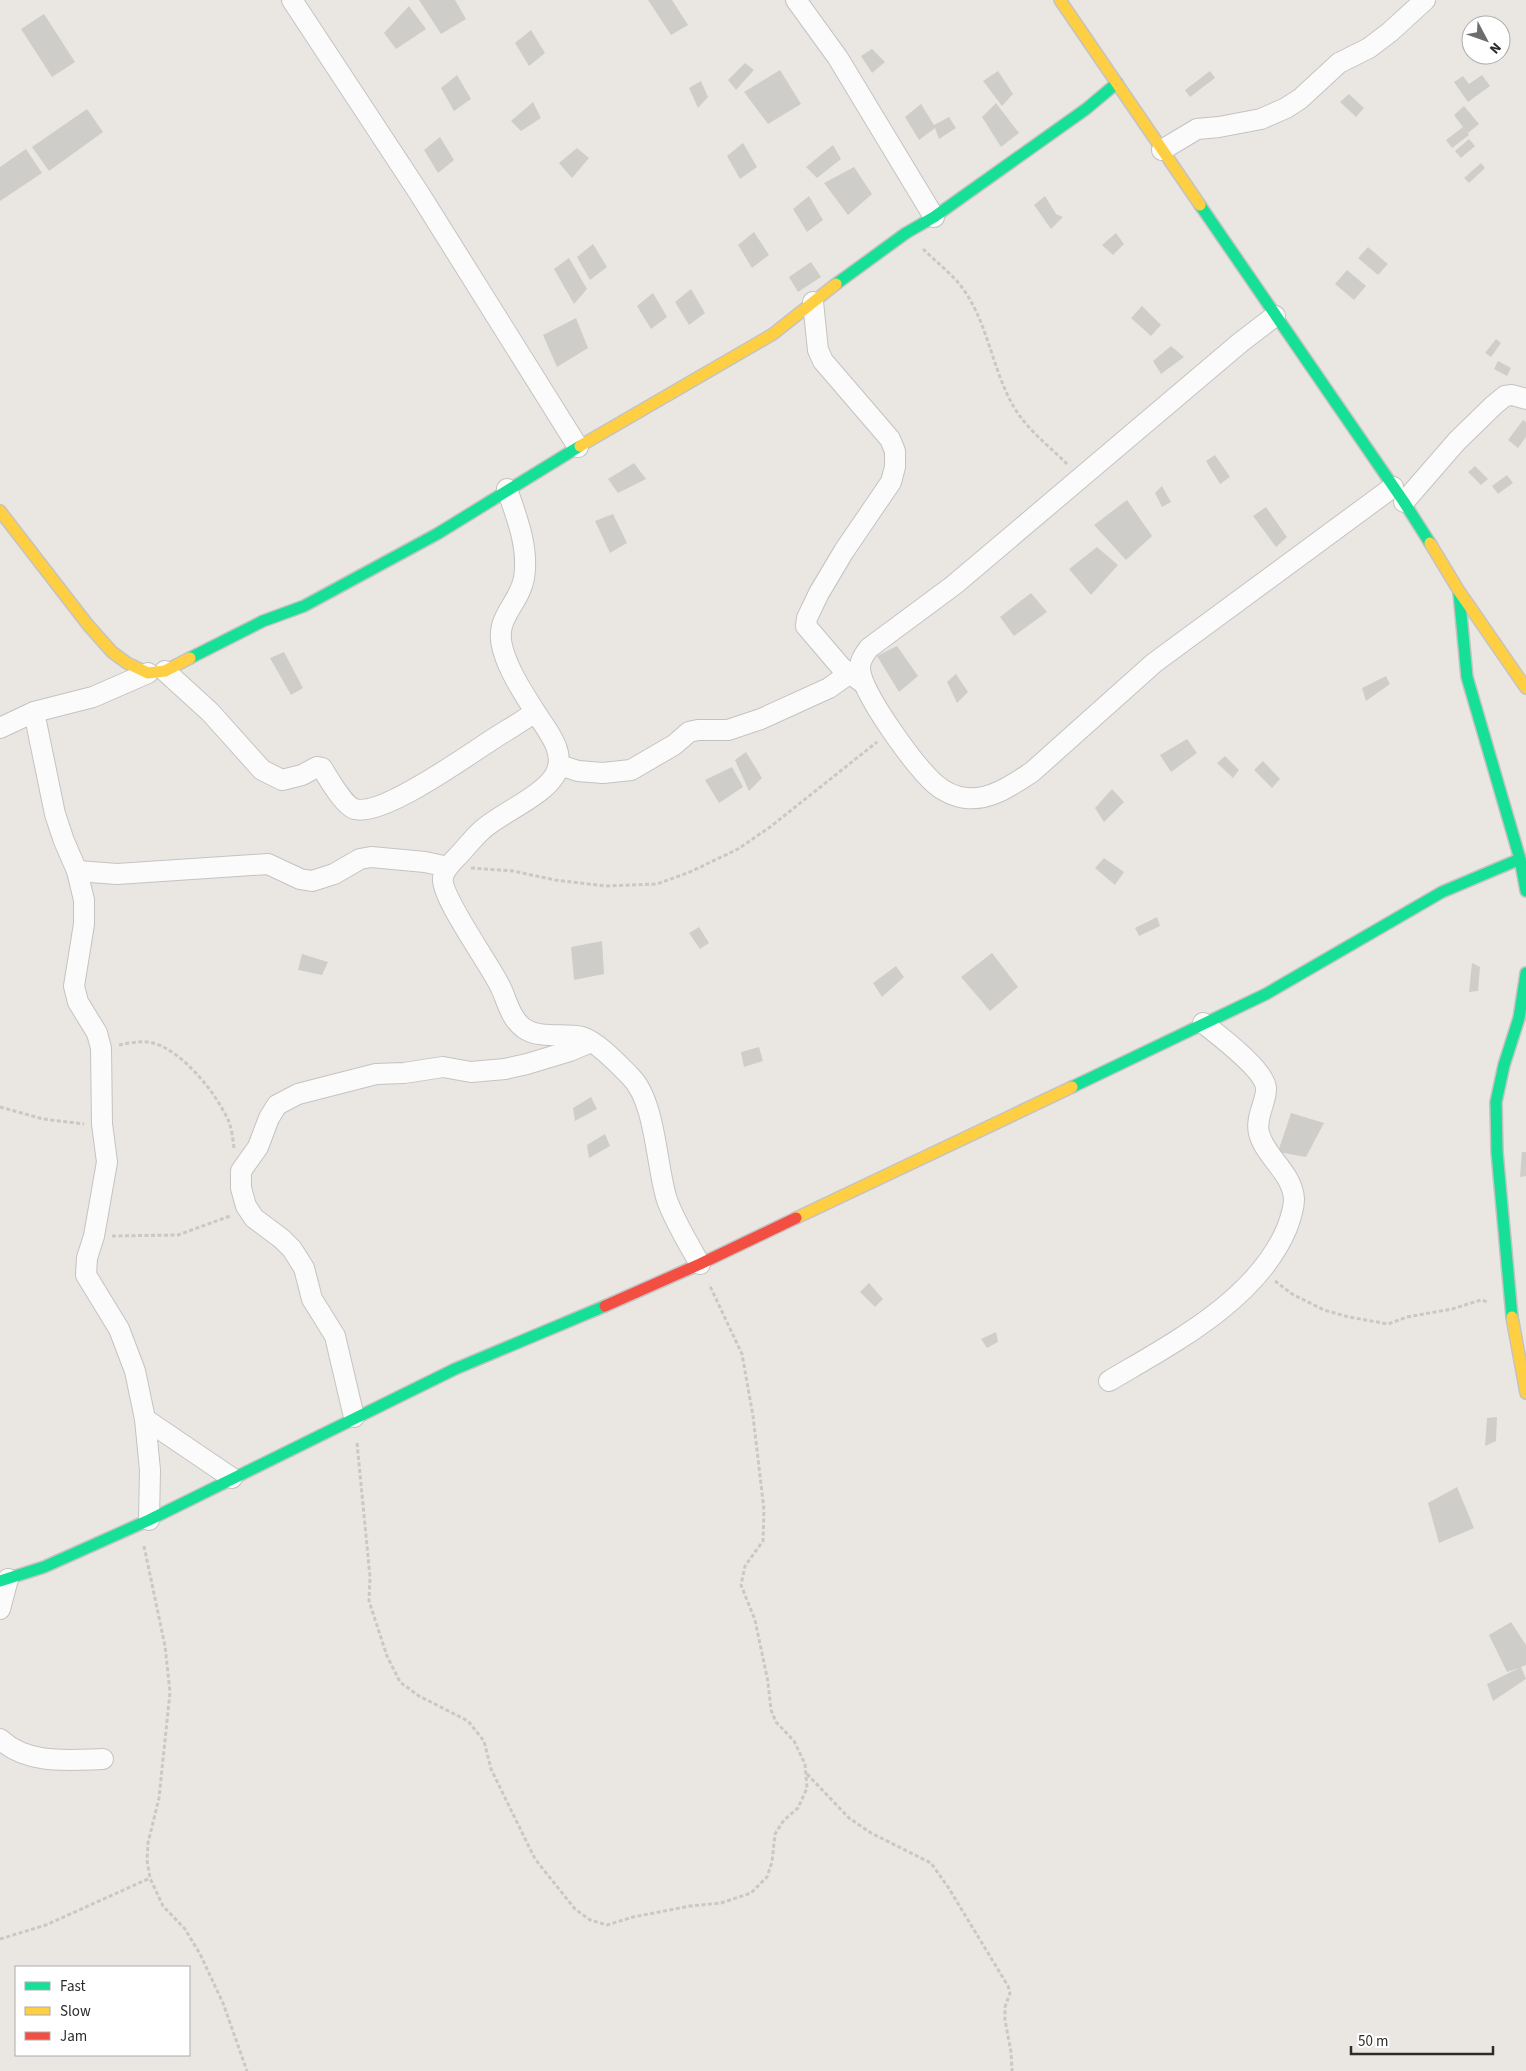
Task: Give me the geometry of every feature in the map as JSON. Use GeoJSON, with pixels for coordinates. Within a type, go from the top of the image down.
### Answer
{"type":"FeatureCollection","features":[{"type":"Feature","properties":{"kind":"street"},"geometry":{"type":"LineString","coordinates":[[292,0],[424,202],[578,446]]}},
{"type":"Feature","properties":{"kind":"street"},"geometry":{"type":"LineString","coordinates":[[796,0],[838,58],[934,217]]}},
{"type":"Feature","properties":{"kind":"street"},"geometry":{"type":"LineString","coordinates":[[1060,0],[1398,494],[1458,591],[1526,688]]}},
{"type":"Feature","properties":{"kind":"street"},"geometry":{"type":"LineString","coordinates":[[1162,150],[1197,129],[1261,119],[1286,108],[1300,99],[1339,63],[1369,48],[1390,32],[1425,0]]}},
{"type":"Feature","properties":{"kind":"street"},"geometry":{"type":"LineString","coordinates":[[0,728],[34,712],[93,697],[157,672],[263,621],[304,606],[437,534],[578,446],[772,334],[906,233],[934,217],[1086,109],[1117,83]]}},
{"type":"Feature","properties":{"kind":"street"},"geometry":{"type":"LineString","coordinates":[[813,302],[818,350],[823,361],[890,439],[895,451],[895,467],[891,482],[844,551],[819,594],[807,618],[806,626],[841,667],[856,678],[921,770],[946,792],[966,798],[986,797],[1012,785],[1032,772],[1154,663],[1398,494],[1457,442],[1505,396],[1512,395],[1526,399]]}},
{"type":"Feature","properties":{"kind":"street"},"geometry":{"type":"LineString","coordinates":[[559,765],[578,771],[603,774],[631,770],[674,745],[689,732],[698,730],[728,730],[761,719],[829,688],[856,678],[862,657],[869,648],[954,585],[1241,342],[1275,316]]}},
{"type":"Feature","properties":{"kind":"street"},"geometry":{"type":"LineString","coordinates":[[507,489],[520,528],[525,566],[523,584],[502,622],[501,639],[508,662],[535,712],[554,741],[559,765],[555,776],[545,786],[482,829],[448,867],[443,877],[444,886],[453,906],[500,984],[519,1024],[526,1030],[535,1033],[582,1038],[591,1042],[633,1078],[642,1095],[651,1123],[666,1197],[673,1216],[700,1264]]}},
{"type":"Feature","properties":{"kind":"street"},"geometry":{"type":"LineString","coordinates":[[0,511],[112,652],[127,663],[157,672],[210,712],[262,770],[282,780],[302,775],[317,767],[322,768],[352,809],[362,811],[406,793],[435,777],[535,712]]}},
{"type":"Feature","properties":{"kind":"street"},"geometry":{"type":"LineString","coordinates":[[1458,591],[1467,677],[1520,860],[1526,891]]}},
{"type":"Feature","properties":{"kind":"street"},"geometry":{"type":"LineString","coordinates":[[34,712],[55,814],[77,871],[84,900],[84,924],[74,986],[78,1002],[97,1033],[101,1048],[102,1124],[107,1162],[94,1236],[87,1258],[86,1275],[120,1329],[135,1371],[145,1419],[150,1470],[145,1521]]}},
{"type":"Feature","properties":{"kind":"street"},"geometry":{"type":"LineString","coordinates":[[77,871],[117,874],[268,864],[300,878],[312,881],[334,874],[360,859],[371,857],[415,861],[448,867]]}},
{"type":"Feature","properties":{"kind":"street"},"geometry":{"type":"LineString","coordinates":[[0,1609],[4,1580],[44,1567],[145,1521],[455,1369],[562,1325],[700,1264],[1266,994],[1442,892],[1520,860]]}},
{"type":"Feature","properties":{"kind":"street"},"geometry":{"type":"LineString","coordinates":[[1526,973],[1519,1018],[1504,1065],[1496,1102],[1497,1152],[1512,1315],[1526,1393]]}},
{"type":"Feature","properties":{"kind":"street"},"geometry":{"type":"LineString","coordinates":[[1109,1381],[1191,1331],[1253,1281],[1280,1244],[1289,1222],[1294,1200],[1291,1185],[1264,1148],[1258,1130],[1259,1117],[1266,1089],[1262,1079],[1238,1051],[1203,1023]]}},
{"type":"Feature","properties":{"kind":"street"},"geometry":{"type":"LineString","coordinates":[[354,1417],[335,1336],[312,1299],[304,1268],[292,1249],[282,1239],[254,1218],[241,1188],[241,1171],[258,1147],[269,1118],[277,1106],[298,1094],[376,1074],[404,1073],[443,1067],[471,1072],[504,1069],[570,1051],[591,1042]]}},
{"type":"Feature","properties":{"kind":"street"},"geometry":{"type":"LineString","coordinates":[[145,1419],[232,1478]]}},
{"type":"Feature","properties":{"kind":"street"},"geometry":{"type":"LineString","coordinates":[[0,1739],[18,1750],[33,1756],[66,1760],[103,1759]]}},
{"type":"Feature","properties":{"kind":"path"},"geometry":{"type":"LineString","coordinates":[[906,233],[960,285],[981,324],[1000,379],[1018,414],[1081,478]]}},
{"type":"Feature","properties":{"kind":"path"},"geometry":{"type":"LineString","coordinates":[[448,867],[513,871],[548,879],[606,886],[657,884],[690,872],[738,849],[770,827],[892,731]]}},
{"type":"Feature","properties":{"kind":"path"},"geometry":{"type":"LineString","coordinates":[[101,1048],[138,1042],[154,1043],[182,1061],[218,1098],[230,1124],[241,1171]]}},
{"type":"Feature","properties":{"kind":"path"},"geometry":{"type":"LineString","coordinates":[[0,1107],[43,1119],[81,1124],[102,1124]]}},
{"type":"Feature","properties":{"kind":"path"},"geometry":{"type":"LineString","coordinates":[[94,1236],[178,1235],[249,1210]]}},
{"type":"Feature","properties":{"kind":"path"},"geometry":{"type":"LineString","coordinates":[[354,1417],[370,1577],[369,1601],[387,1656],[400,1682],[419,1696],[468,1721],[484,1741],[492,1769],[535,1859],[575,1909],[590,1920],[607,1924],[690,1906],[721,1903],[751,1893],[767,1877],[772,1862],[774,1834],[784,1820],[798,1808],[807,1788],[806,1774],[805,1764],[794,1741],[776,1722],[771,1710],[768,1682],[756,1620],[741,1585],[745,1566],[763,1541],[764,1510],[753,1416],[742,1354],[700,1264]]}},
{"type":"Feature","properties":{"kind":"path"},"geometry":{"type":"LineString","coordinates":[[1260,1270],[1292,1294],[1324,1310],[1374,1323],[1388,1324],[1407,1317],[1452,1309],[1481,1300],[1490,1302],[1512,1315]]}},
{"type":"Feature","properties":{"kind":"path"},"geometry":{"type":"LineString","coordinates":[[145,1521],[144,1546],[165,1646],[170,1692],[160,1789],[148,1843],[147,1860],[150,1878],[163,1906],[185,1929],[200,1954],[223,2003],[247,2071]]}},
{"type":"Feature","properties":{"kind":"path"},"geometry":{"type":"LineString","coordinates":[[806,1774],[849,1818],[871,1834],[931,1863],[948,1886],[1008,1986],[1010,1993],[1004,2007],[1004,2020],[1011,2052],[1012,2071]]}},
{"type":"Feature","properties":{"kind":"path"},"geometry":{"type":"LineString","coordinates":[[0,1938],[46,1925],[150,1878]]}},
{"type":"Feature","properties":{"kind":"building"},"geometry":{"type":"Polygon","coordinates":[[[419,0],[455,0],[466,19],[441,34],[419,0]]]}},
{"type":"Feature","properties":{"kind":"building"},"geometry":{"type":"Polygon","coordinates":[[[648,0],[672,0],[688,25],[671,35],[648,0]]]}},
{"type":"Feature","properties":{"kind":"building"},"geometry":{"type":"Polygon","coordinates":[[[409,6],[426,29],[396,49],[384,33],[409,6]]]}},
{"type":"Feature","properties":{"kind":"building"},"geometry":{"type":"Polygon","coordinates":[[[44,14],[75,62],[52,77],[21,29],[44,14]]]}},
{"type":"Feature","properties":{"kind":"building"},"geometry":{"type":"Polygon","coordinates":[[[531,30],[545,53],[529,66],[515,43],[531,30]]]}},
{"type":"Feature","properties":{"kind":"building"},"geometry":{"type":"Polygon","coordinates":[[[872,49],[885,62],[872,73],[861,56],[872,49]]]}},
{"type":"Feature","properties":{"kind":"building"},"geometry":{"type":"Polygon","coordinates":[[[745,63],[754,70],[736,90],[728,80],[745,63]]]}},
{"type":"Feature","properties":{"kind":"building"},"geometry":{"type":"Polygon","coordinates":[[[780,70],[801,104],[768,124],[744,92],[780,70]]]}},
{"type":"Feature","properties":{"kind":"building"},"geometry":{"type":"Polygon","coordinates":[[[998,71],[1013,94],[1002,106],[983,81],[998,71]]]}},
{"type":"Feature","properties":{"kind":"building"},"geometry":{"type":"Polygon","coordinates":[[[1210,71],[1215,78],[1190,97],[1185,90],[1210,71]]]}},
{"type":"Feature","properties":{"kind":"building"},"geometry":{"type":"Polygon","coordinates":[[[457,75],[471,99],[454,111],[441,88],[457,75]]]}},
{"type":"Feature","properties":{"kind":"building"},"geometry":{"type":"Polygon","coordinates":[[[1482,75],[1490,86],[1468,102],[1454,82],[1463,76],[1469,84],[1482,75]]]}},
{"type":"Feature","properties":{"kind":"building"},"geometry":{"type":"Polygon","coordinates":[[[701,81],[708,97],[698,108],[689,88],[701,81]]]}},
{"type":"Feature","properties":{"kind":"building"},"geometry":{"type":"Polygon","coordinates":[[[1349,94],[1364,108],[1356,117],[1340,102],[1349,94]]]}},
{"type":"Feature","properties":{"kind":"building"},"geometry":{"type":"Polygon","coordinates":[[[533,102],[541,118],[521,131],[511,121],[533,102]]]}},
{"type":"Feature","properties":{"kind":"building"},"geometry":{"type":"Polygon","coordinates":[[[996,103],[1019,133],[1001,147],[982,117],[996,103]]]}},
{"type":"Feature","properties":{"kind":"building"},"geometry":{"type":"Polygon","coordinates":[[[921,104],[934,125],[949,117],[956,128],[939,139],[935,128],[919,140],[905,117],[921,104]]]}},
{"type":"Feature","properties":{"kind":"building"},"geometry":{"type":"Polygon","coordinates":[[[1464,106],[1479,124],[1468,133],[1465,129],[1469,135],[1452,148],[1446,140],[1463,127],[1454,115],[1464,106]]]}},
{"type":"Feature","properties":{"kind":"building"},"geometry":{"type":"Polygon","coordinates":[[[87,109],[103,132],[49,171],[32,147],[87,109]]]}},
{"type":"Feature","properties":{"kind":"building"},"geometry":{"type":"Polygon","coordinates":[[[440,137],[454,160],[438,173],[424,150],[440,137]]]}},
{"type":"Feature","properties":{"kind":"building"},"geometry":{"type":"Polygon","coordinates":[[[1469,139],[1475,146],[1461,158],[1455,151],[1469,139]]]}},
{"type":"Feature","properties":{"kind":"building"},"geometry":{"type":"Polygon","coordinates":[[[743,143],[757,167],[740,179],[727,156],[743,143]]]}},
{"type":"Feature","properties":{"kind":"building"},"geometry":{"type":"Polygon","coordinates":[[[833,145],[841,159],[817,178],[806,167],[833,145]]]}},
{"type":"Feature","properties":{"kind":"building"},"geometry":{"type":"Polygon","coordinates":[[[577,148],[589,158],[572,178],[559,163],[577,148]]]}},
{"type":"Feature","properties":{"kind":"building"},"geometry":{"type":"Polygon","coordinates":[[[26,149],[42,173],[0,201],[0,167],[26,149]]]}},
{"type":"Feature","properties":{"kind":"building"},"geometry":{"type":"Polygon","coordinates":[[[1481,163],[1485,168],[1469,183],[1464,178],[1481,163]]]}},
{"type":"Feature","properties":{"kind":"building"},"geometry":{"type":"Polygon","coordinates":[[[854,167],[872,194],[848,215],[824,183],[854,167]]]}},
{"type":"Feature","properties":{"kind":"building"},"geometry":{"type":"Polygon","coordinates":[[[809,196],[823,220],[807,232],[793,209],[809,196]]]}},
{"type":"Feature","properties":{"kind":"building"},"geometry":{"type":"Polygon","coordinates":[[[1045,196],[1056,214],[1063,217],[1051,229],[1034,205],[1045,196]]]}},
{"type":"Feature","properties":{"kind":"building"},"geometry":{"type":"Polygon","coordinates":[[[754,232],[769,255],[752,268],[738,245],[754,232]]]}},
{"type":"Feature","properties":{"kind":"building"},"geometry":{"type":"Polygon","coordinates":[[[1116,233],[1124,244],[1113,255],[1102,245],[1116,233]]]}},
{"type":"Feature","properties":{"kind":"building"},"geometry":{"type":"Polygon","coordinates":[[[593,244],[607,267],[590,280],[577,257],[593,244]]]}},
{"type":"Feature","properties":{"kind":"building"},"geometry":{"type":"Polygon","coordinates":[[[1368,247],[1388,264],[1378,275],[1358,258],[1368,247]]]}},
{"type":"Feature","properties":{"kind":"building"},"geometry":{"type":"Polygon","coordinates":[[[569,258],[587,289],[574,304],[554,269],[569,258]]]}},
{"type":"Feature","properties":{"kind":"building"},"geometry":{"type":"Polygon","coordinates":[[[811,262],[821,277],[798,292],[789,277],[811,262]]]}},
{"type":"Feature","properties":{"kind":"building"},"geometry":{"type":"Polygon","coordinates":[[[1347,270],[1366,286],[1354,300],[1335,284],[1347,270]]]}},
{"type":"Feature","properties":{"kind":"building"},"geometry":{"type":"Polygon","coordinates":[[[691,289],[705,313],[689,325],[675,302],[691,289]]]}},
{"type":"Feature","properties":{"kind":"building"},"geometry":{"type":"Polygon","coordinates":[[[653,293],[667,317],[651,329],[637,306],[653,293]]]}},
{"type":"Feature","properties":{"kind":"building"},"geometry":{"type":"Polygon","coordinates":[[[1142,306],[1161,325],[1151,336],[1131,318],[1142,306]]]}},
{"type":"Feature","properties":{"kind":"building"},"geometry":{"type":"Polygon","coordinates":[[[576,318],[588,348],[557,367],[543,335],[576,318]]]}},
{"type":"Feature","properties":{"kind":"building"},"geometry":{"type":"Polygon","coordinates":[[[1496,339],[1501,343],[1491,357],[1485,353],[1496,339]]]}},
{"type":"Feature","properties":{"kind":"building"},"geometry":{"type":"Polygon","coordinates":[[[1171,346],[1184,357],[1161,374],[1153,361],[1171,346]]]}},
{"type":"Feature","properties":{"kind":"building"},"geometry":{"type":"Polygon","coordinates":[[[1498,361],[1511,368],[1507,376],[1494,369],[1498,361]]]}},
{"type":"Feature","properties":{"kind":"building"},"geometry":{"type":"Polygon","coordinates":[[[1523,420],[1526,422],[1526,437],[1518,448],[1508,440],[1523,420]]]}},
{"type":"Feature","properties":{"kind":"building"},"geometry":{"type":"Polygon","coordinates":[[[1215,455],[1230,477],[1220,484],[1206,461],[1215,455]]]}},
{"type":"Feature","properties":{"kind":"building"},"geometry":{"type":"Polygon","coordinates":[[[634,463],[646,479],[618,493],[608,479],[634,463]]]}},
{"type":"Feature","properties":{"kind":"building"},"geometry":{"type":"Polygon","coordinates":[[[1475,466],[1488,479],[1481,485],[1468,472],[1475,466]]]}},
{"type":"Feature","properties":{"kind":"building"},"geometry":{"type":"Polygon","coordinates":[[[1507,475],[1513,483],[1498,494],[1492,486],[1507,475]]]}},
{"type":"Feature","properties":{"kind":"building"},"geometry":{"type":"Polygon","coordinates":[[[1162,486],[1171,502],[1162,507],[1155,493],[1162,486]]]}},
{"type":"Feature","properties":{"kind":"building"},"geometry":{"type":"Polygon","coordinates":[[[1127,500],[1152,536],[1126,560],[1094,525],[1127,500]]]}},
{"type":"Feature","properties":{"kind":"building"},"geometry":{"type":"Polygon","coordinates":[[[1266,507],[1287,537],[1276,547],[1253,516],[1266,507]]]}},
{"type":"Feature","properties":{"kind":"building"},"geometry":{"type":"Polygon","coordinates":[[[613,514],[627,543],[610,553],[595,521],[613,514]]]}},
{"type":"Feature","properties":{"kind":"building"},"geometry":{"type":"Polygon","coordinates":[[[1097,547],[1118,565],[1091,595],[1069,569],[1097,547]]]}},
{"type":"Feature","properties":{"kind":"building"},"geometry":{"type":"Polygon","coordinates":[[[1031,593],[1047,612],[1014,636],[1000,617],[1031,593]]]}},
{"type":"Feature","properties":{"kind":"building"},"geometry":{"type":"Polygon","coordinates":[[[897,646],[918,676],[899,692],[877,656],[897,646]]]}},
{"type":"Feature","properties":{"kind":"building"},"geometry":{"type":"Polygon","coordinates":[[[284,652],[303,688],[291,695],[270,658],[284,652]]]}},
{"type":"Feature","properties":{"kind":"building"},"geometry":{"type":"Polygon","coordinates":[[[956,674],[968,692],[957,703],[947,682],[956,674]]]}},
{"type":"Feature","properties":{"kind":"building"},"geometry":{"type":"Polygon","coordinates":[[[1386,676],[1390,684],[1366,701],[1362,688],[1386,676]]]}},
{"type":"Feature","properties":{"kind":"building"},"geometry":{"type":"Polygon","coordinates":[[[1187,739],[1197,753],[1171,772],[1160,755],[1187,739]]]}},
{"type":"Feature","properties":{"kind":"building"},"geometry":{"type":"Polygon","coordinates":[[[746,752],[762,778],[749,791],[735,760],[746,752]]]}},
{"type":"Feature","properties":{"kind":"building"},"geometry":{"type":"Polygon","coordinates":[[[1225,756],[1239,770],[1233,778],[1217,763],[1225,756]]]}},
{"type":"Feature","properties":{"kind":"building"},"geometry":{"type":"Polygon","coordinates":[[[1263,761],[1280,779],[1272,788],[1254,770],[1263,761]]]}},
{"type":"Feature","properties":{"kind":"building"},"geometry":{"type":"Polygon","coordinates":[[[732,767],[743,787],[719,803],[705,780],[732,767]]]}},
{"type":"Feature","properties":{"kind":"building"},"geometry":{"type":"Polygon","coordinates":[[[1112,789],[1124,802],[1104,822],[1095,808],[1112,789]]]}},
{"type":"Feature","properties":{"kind":"building"},"geometry":{"type":"Polygon","coordinates":[[[1104,858],[1124,872],[1115,885],[1095,868],[1104,858]]]}},
{"type":"Feature","properties":{"kind":"building"},"geometry":{"type":"Polygon","coordinates":[[[1157,917],[1160,926],[1139,936],[1135,928],[1157,917]]]}},
{"type":"Feature","properties":{"kind":"building"},"geometry":{"type":"Polygon","coordinates":[[[699,927],[709,943],[700,949],[689,933],[699,927]]]}},
{"type":"Feature","properties":{"kind":"building"},"geometry":{"type":"Polygon","coordinates":[[[602,941],[604,974],[574,980],[571,947],[602,941]]]}},
{"type":"Feature","properties":{"kind":"building"},"geometry":{"type":"Polygon","coordinates":[[[992,953],[1018,987],[990,1011],[961,977],[992,953]]]}},
{"type":"Feature","properties":{"kind":"building"},"geometry":{"type":"Polygon","coordinates":[[[302,954],[328,962],[322,975],[298,970],[302,954]]]}},
{"type":"Feature","properties":{"kind":"building"},"geometry":{"type":"Polygon","coordinates":[[[1472,963],[1480,967],[1478,991],[1469,992],[1472,963]]]}},
{"type":"Feature","properties":{"kind":"building"},"geometry":{"type":"Polygon","coordinates":[[[896,966],[904,977],[882,997],[873,983],[896,966]]]}},
{"type":"Feature","properties":{"kind":"building"},"geometry":{"type":"Polygon","coordinates":[[[759,1047],[763,1061],[744,1067],[741,1052],[759,1047]]]}},
{"type":"Feature","properties":{"kind":"building"},"geometry":{"type":"Polygon","coordinates":[[[591,1097],[597,1109],[575,1121],[573,1108],[591,1097]]]}},
{"type":"Feature","properties":{"kind":"building"},"geometry":{"type":"Polygon","coordinates":[[[1291,1113],[1324,1123],[1306,1157],[1278,1152],[1291,1113]]]}},
{"type":"Feature","properties":{"kind":"building"},"geometry":{"type":"Polygon","coordinates":[[[605,1134],[610,1146],[589,1158],[587,1145],[605,1134]]]}},
{"type":"Feature","properties":{"kind":"building"},"geometry":{"type":"Polygon","coordinates":[[[1522,1152],[1526,1152],[1526,1176],[1520,1177],[1522,1152]]]}},
{"type":"Feature","properties":{"kind":"building"},"geometry":{"type":"Polygon","coordinates":[[[869,1283],[883,1299],[875,1307],[860,1292],[869,1283]]]}},
{"type":"Feature","properties":{"kind":"building"},"geometry":{"type":"Polygon","coordinates":[[[996,1332],[998,1342],[987,1348],[981,1339],[996,1332]]]}},
{"type":"Feature","properties":{"kind":"building"},"geometry":{"type":"Polygon","coordinates":[[[1497,1417],[1496,1441],[1485,1446],[1487,1418],[1497,1417]]]}},
{"type":"Feature","properties":{"kind":"building"},"geometry":{"type":"Polygon","coordinates":[[[1457,1487],[1474,1528],[1439,1543],[1428,1503],[1457,1487]]]}},
{"type":"Feature","properties":{"kind":"building"},"geometry":{"type":"Polygon","coordinates":[[[1511,1622],[1526,1645],[1526,1665],[1521,1667],[1526,1679],[1493,1701],[1487,1684],[1519,1668],[1507,1672],[1489,1635],[1511,1622]]]}},
{"type":"Feature","properties":{"kind":"traffic: fast"},"geometry":{"type":"LineString","coordinates":[[836,284],[906,233],[934,217],[1086,109],[1117,83]]}},
{"type":"Feature","properties":{"kind":"traffic: fast"},"geometry":{"type":"LineString","coordinates":[[1200,205],[1404,502],[1430,543]]}},
{"type":"Feature","properties":{"kind":"traffic: fast"},"geometry":{"type":"LineString","coordinates":[[190,658],[263,621],[304,606],[437,534],[580,446]]}},
{"type":"Feature","properties":{"kind":"traffic: fast"},"geometry":{"type":"LineString","coordinates":[[1459,593],[1467,677],[1520,859],[1526,891]]}},
{"type":"Feature","properties":{"kind":"traffic: fast"},"geometry":{"type":"LineString","coordinates":[[1072,1087],[1266,994],[1442,892],[1520,859]]}},
{"type":"Feature","properties":{"kind":"traffic: fast"},"geometry":{"type":"LineString","coordinates":[[1512,1317],[1497,1152],[1496,1102],[1504,1065],[1519,1018],[1526,973]]}},
{"type":"Feature","properties":{"kind":"traffic: fast"},"geometry":{"type":"LineString","coordinates":[[0,1581],[44,1567],[149,1520],[455,1369],[605,1306]]}},
{"type":"Feature","properties":{"kind":"traffic: slow"},"geometry":{"type":"LineString","coordinates":[[1060,0],[1200,205]]}},
{"type":"Feature","properties":{"kind":"traffic: slow"},"geometry":{"type":"LineString","coordinates":[[580,446],[773,334],[836,284]]}},
{"type":"Feature","properties":{"kind":"traffic: slow"},"geometry":{"type":"LineString","coordinates":[[0,511],[88,625],[112,652],[127,663],[148,673],[165,671],[190,658]]}},
{"type":"Feature","properties":{"kind":"traffic: slow"},"geometry":{"type":"LineString","coordinates":[[1430,543],[1459,591],[1526,688]]}},
{"type":"Feature","properties":{"kind":"traffic: slow"},"geometry":{"type":"LineString","coordinates":[[796,1218],[1072,1087]]}},
{"type":"Feature","properties":{"kind":"traffic: slow"},"geometry":{"type":"LineString","coordinates":[[1512,1317],[1526,1393]]}},
{"type":"Feature","properties":{"kind":"traffic: jam"},"geometry":{"type":"LineString","coordinates":[[605,1306],[700,1264],[796,1218]]}}]}
